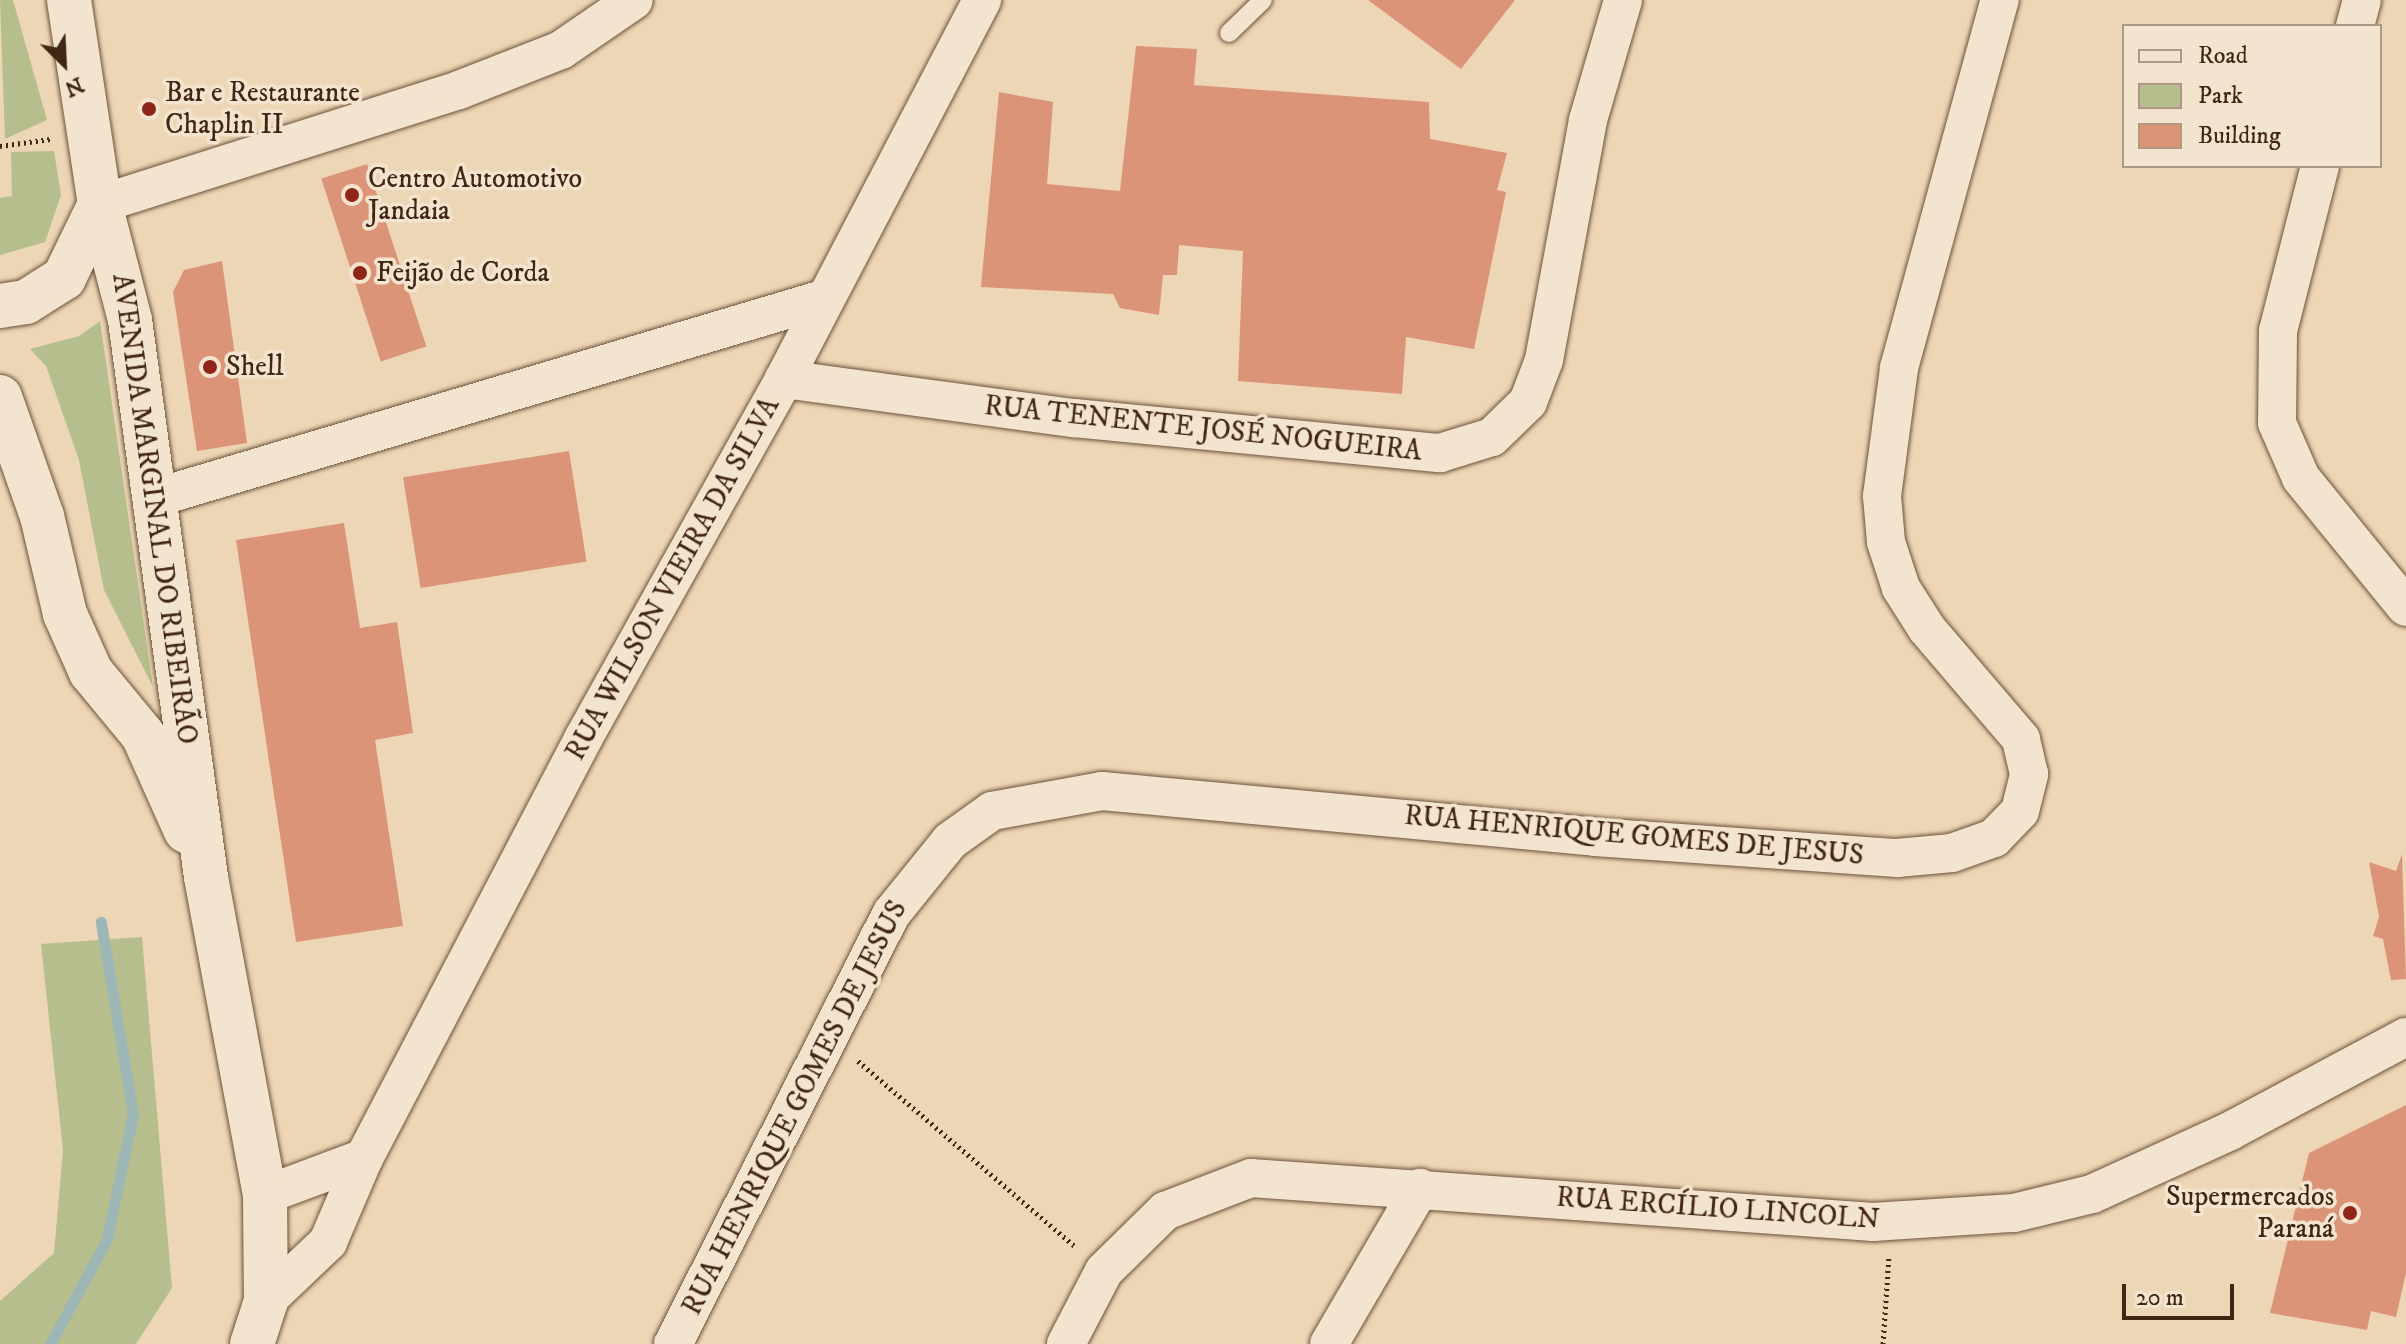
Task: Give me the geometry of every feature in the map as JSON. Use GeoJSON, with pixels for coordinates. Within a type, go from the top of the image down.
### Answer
{"type":"FeatureCollection","features":[{"type":"Feature","properties":{"kind":"main road","name":"AVENIDA MARGINAL DO RIBEIRÃO"},"geometry":{"type":"LineString","coordinates":[[69,0],[100,204],[130,320],[158,497],[206,877],[265,1195],[266,1301],[252,1344]]}},
{"type":"Feature","properties":{"kind":"main road"},"geometry":{"type":"LineString","coordinates":[[0,306],[26,302],[64,278],[100,204]]}},
{"type":"Feature","properties":{"kind":"main road","name":"AVENIDA MARGINAL DO RIBEIRÃO"},"geometry":{"type":"LineString","coordinates":[[0,397],[42,516],[65,614],[91,672],[143,735],[206,877]]}},
{"type":"Feature","properties":{"kind":"street"},"geometry":{"type":"LineString","coordinates":[[100,204],[459,90],[561,50],[634,0]]}},
{"type":"Feature","properties":{"kind":"street","name":"RUA WILSON VIEIRA DA SILVA"},"geometry":{"type":"LineString","coordinates":[[266,1301],[328,1242],[364,1158],[654,608],[784,379],[823,299],[982,0]]}},
{"type":"Feature","properties":{"kind":"street","name":"RUA TENENTE JOSÉ NOGUEIRA"},"geometry":{"type":"LineString","coordinates":[[784,379],[1090,420],[1440,453],[1492,437],[1528,402],[1544,360],[1588,120],[1623,0]]}},
{"type":"Feature","properties":{"kind":"street","name":"RUA HENRIQUE GOMES DE JESUS"},"geometry":{"type":"LineString","coordinates":[[673,1344],[892,913],[950,841],[992,811],[1027,800],[1102,791],[1595,837],[1897,858],[1952,853],[1994,838],[2020,811],[2029,774],[2021,739],[1927,629],[1901,588],[1886,542],[1882,496],[1903,352],[2000,0]]}},
{"type":"Feature","properties":{"kind":"street"},"geometry":{"type":"LineString","coordinates":[[2356,24],[2362,0]]}},
{"type":"Feature","properties":{"kind":"street"},"geometry":{"type":"LineString","coordinates":[[2319,168],[2278,331],[2277,423],[2301,478],[2406,607]]}},
{"type":"Feature","properties":{"kind":"street"},"geometry":{"type":"LineString","coordinates":[[158,497],[823,299]]}},
{"type":"Feature","properties":{"kind":"street","name":"RUA ERCÍLIO LINCOLN"},"geometry":{"type":"LineString","coordinates":[[1066,1344],[1104,1271],[1165,1211],[1224,1185],[1251,1178],[1891,1221],[2014,1213],[2092,1194],[2406,1037]]}},
{"type":"Feature","properties":{"kind":"street"},"geometry":{"type":"LineString","coordinates":[[265,1195],[364,1158]]}},
{"type":"Feature","properties":{"kind":"street"},"geometry":{"type":"LineString","coordinates":[[1329,1344],[1420,1188]]}},
{"type":"Feature","properties":{"kind":"lane"},"geometry":{"type":"LineString","coordinates":[[1229,33],[1263,0]]}},
{"type":"Feature","properties":{"kind":"path"},"geometry":{"type":"LineString","coordinates":[[0,146],[51,139]]}},
{"type":"Feature","properties":{"kind":"path"},"geometry":{"type":"LineString","coordinates":[[831,1038],[1104,1271]]}},
{"type":"Feature","properties":{"kind":"path"},"geometry":{"type":"LineString","coordinates":[[1883,1344],[1891,1221]]}},
{"type":"Feature","properties":{"kind":"green space"},"geometry":{"type":"Polygon","coordinates":[[[0,0],[13,0],[47,120],[5,139],[0,0]]]}},
{"type":"Feature","properties":{"kind":"green space"},"geometry":{"type":"Polygon","coordinates":[[[54,151],[61,195],[45,242],[0,255],[0,198],[12,196],[11,152],[54,151]]]}},
{"type":"Feature","properties":{"kind":"green space"},"geometry":{"type":"Polygon","coordinates":[[[100,321],[153,687],[104,590],[79,460],[46,366],[30,349],[79,336],[100,321]]]}},
{"type":"Feature","properties":{"kind":"green space"},"geometry":{"type":"Polygon","coordinates":[[[142,937],[172,1288],[136,1344],[0,1344],[0,1301],[54,1253],[63,1150],[41,944],[142,937]]]}},
{"type":"Feature","properties":{"kind":"building"},"geometry":{"type":"Polygon","coordinates":[[[1368,0],[1515,0],[1461,69],[1368,0]]]}},
{"type":"Feature","properties":{"kind":"building"},"geometry":{"type":"Polygon","coordinates":[[[1136,46],[1197,49],[1194,85],[1429,102],[1430,139],[1507,153],[1497,190],[1506,192],[1474,349],[1406,337],[1402,394],[1238,381],[1243,251],[1179,245],[1177,275],[1163,275],[1159,315],[1120,308],[1113,294],[981,287],[999,92],[1053,102],[1047,184],[1120,191],[1136,46]]]}},
{"type":"Feature","properties":{"kind":"building"},"geometry":{"type":"Polygon","coordinates":[[[367,164],[426,347],[381,361],[321,179],[367,164]]]}},
{"type":"Feature","properties":{"kind":"building","name":"Shell"},"geometry":{"type":"Polygon","coordinates":[[[222,261],[247,443],[197,451],[173,292],[184,270],[222,261]]]}},
{"type":"Feature","properties":{"kind":"building"},"geometry":{"type":"Polygon","coordinates":[[[569,451],[587,562],[421,588],[403,477],[569,451]]]}},
{"type":"Feature","properties":{"kind":"building"},"geometry":{"type":"Polygon","coordinates":[[[344,523],[360,628],[397,622],[413,733],[375,740],[403,926],[296,942],[236,540],[344,523]]]}},
{"type":"Feature","properties":{"kind":"building"},"geometry":{"type":"Polygon","coordinates":[[[2402,854],[2406,979],[2391,980],[2383,939],[2373,936],[2379,917],[2369,862],[2396,871],[2402,854]]]}},
{"type":"Feature","properties":{"kind":"building","name":"Supermercados Paraná"},"geometry":{"type":"Polygon","coordinates":[[[2406,1105],[2406,1273],[2396,1317],[2371,1311],[2367,1330],[2270,1313],[2309,1153],[2406,1105]]]}},
{"type":"Feature","properties":{"kind":"waterway"},"geometry":{"type":"LineString","coordinates":[[50,1344],[107,1239],[133,1114],[101,922]]}},
{"type":"Feature","properties":{"kind":"place","name":"Bar e Restaurante Chaplin II"},"geometry":{"type":"Point","coordinates":[149,109]}},
{"type":"Feature","properties":{"kind":"place","name":"Centro Automotivo Jandaia"},"geometry":{"type":"Point","coordinates":[352,195]}},
{"type":"Feature","properties":{"kind":"place","name":"Feijão de Corda"},"geometry":{"type":"Point","coordinates":[360,273]}},
{"type":"Feature","properties":{"kind":"place","name":"Shell"},"geometry":{"type":"Point","coordinates":[210,367]}},
{"type":"Feature","properties":{"kind":"place","name":"Supermercados Paraná"},"geometry":{"type":"Point","coordinates":[2350,1213]}}]}
